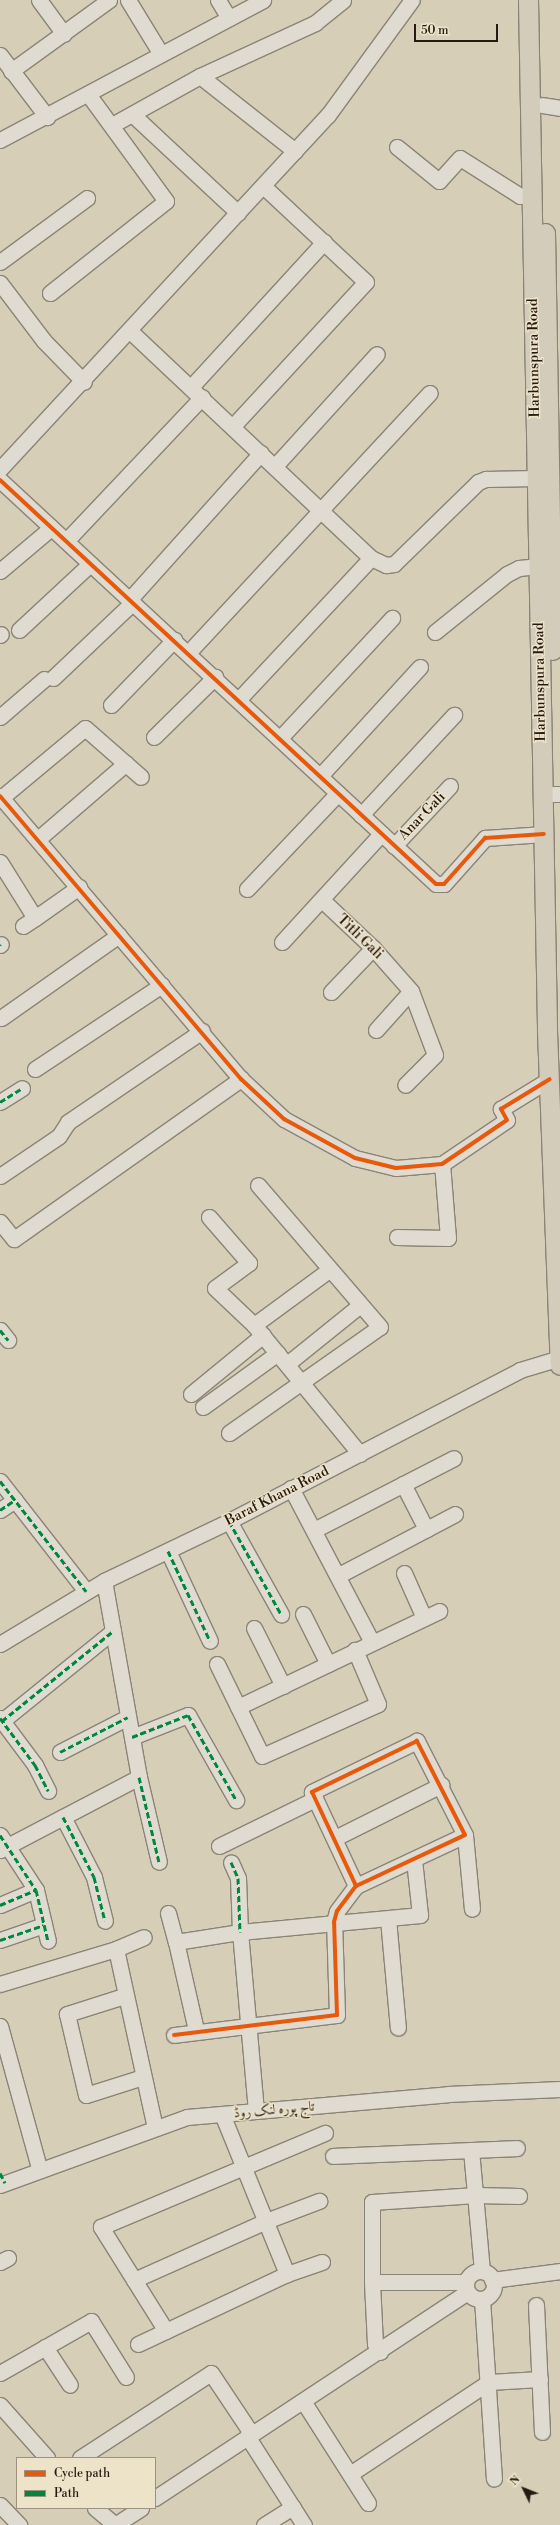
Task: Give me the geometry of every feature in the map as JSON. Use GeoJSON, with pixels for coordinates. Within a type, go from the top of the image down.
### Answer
{"type":"FeatureCollection","features":[{"type":"Feature","properties":{"kind":"main road","name":"Harbunspura Road"},"geometry":{"type":"LineString","coordinates":[[528,0],[531,195],[541,379],[560,1035]]}},
{"type":"Feature","properties":{"kind":"main road","name":"Harbunspura Road"},"geometry":{"type":"LineString","coordinates":[[539,0],[542,105],[541,379],[536,478],[537,566],[552,794],[544,834],[550,1079],[560,1365]]}},
{"type":"Feature","properties":{"kind":"street"},"geometry":{"type":"LineString","coordinates":[[39,0],[64,34]]}},
{"type":"Feature","properties":{"kind":"street"},"geometry":{"type":"LineString","coordinates":[[128,0],[161,54]]}},
{"type":"Feature","properties":{"kind":"street"},"geometry":{"type":"LineString","coordinates":[[218,0],[229,18]]}},
{"type":"Feature","properties":{"kind":"street"},"geometry":{"type":"LineString","coordinates":[[0,140],[47,117],[263,0]]}},
{"type":"Feature","properties":{"kind":"street"},"geometry":{"type":"LineString","coordinates":[[112,125],[200,76],[315,23],[343,0]]}},
{"type":"Feature","properties":{"kind":"street"},"geometry":{"type":"LineString","coordinates":[[412,0],[328,116],[84,382],[1,470],[51,528],[239,699],[394,846],[440,886],[485,838],[544,834]]}},
{"type":"Feature","properties":{"kind":"street"},"geometry":{"type":"LineString","coordinates":[[11,71],[64,34],[107,1]]}},
{"type":"Feature","properties":{"kind":"street"},"geometry":{"type":"LineString","coordinates":[[0,55],[47,117]]}},
{"type":"Feature","properties":{"kind":"street"},"geometry":{"type":"LineString","coordinates":[[200,76],[295,151]]}},
{"type":"Feature","properties":{"kind":"street"},"geometry":{"type":"LineString","coordinates":[[50,293],[166,201],[88,94]]}},
{"type":"Feature","properties":{"kind":"street"},"geometry":{"type":"LineString","coordinates":[[542,105],[560,108]]}},
{"type":"Feature","properties":{"kind":"street"},"geometry":{"type":"LineString","coordinates":[[132,114],[238,213]]}},
{"type":"Feature","properties":{"kind":"street"},"geometry":{"type":"LineString","coordinates":[[397,147],[439,181],[460,158],[520,196],[531,195]]}},
{"type":"Feature","properties":{"kind":"street"},"geometry":{"type":"LineString","coordinates":[[233,426],[366,282],[263,186]]}},
{"type":"Feature","properties":{"kind":"street"},"geometry":{"type":"LineString","coordinates":[[0,262],[87,198]]}},
{"type":"Feature","properties":{"kind":"street"},"geometry":{"type":"LineString","coordinates":[[66,541],[324,242]]}},
{"type":"Feature","properties":{"kind":"street"},"geometry":{"type":"LineString","coordinates":[[0,283],[44,341],[84,382]]}},
{"type":"Feature","properties":{"kind":"street"},"geometry":{"type":"LineString","coordinates":[[130,331],[233,426],[371,558],[394,564],[478,482],[486,479],[536,478]]}},
{"type":"Feature","properties":{"kind":"street"},"geometry":{"type":"LineString","coordinates":[[275,466],[377,354]]}},
{"type":"Feature","properties":{"kind":"street"},"geometry":{"type":"LineString","coordinates":[[188,653],[430,393]]}},
{"type":"Feature","properties":{"kind":"street"},"geometry":{"type":"LineString","coordinates":[[0,717],[48,679],[131,601],[261,453]]}},
{"type":"Feature","properties":{"kind":"street"},"geometry":{"type":"LineString","coordinates":[[0,571],[51,528]]}},
{"type":"Feature","properties":{"kind":"street"},"geometry":{"type":"LineString","coordinates":[[239,699],[371,558]]}},
{"type":"Feature","properties":{"kind":"street"},"geometry":{"type":"LineString","coordinates":[[19,630],[90,564]]}},
{"type":"Feature","properties":{"kind":"street"},"geometry":{"type":"LineString","coordinates":[[435,632],[507,574],[519,568],[537,566]]}},
{"type":"Feature","properties":{"kind":"street"},"geometry":{"type":"LineString","coordinates":[[281,738],[392,618]]}},
{"type":"Feature","properties":{"kind":"street"},"geometry":{"type":"LineString","coordinates":[[111,705],[174,640]]}},
{"type":"Feature","properties":{"kind":"street"},"geometry":{"type":"LineString","coordinates":[[320,776],[420,667]]}},
{"type":"Feature","properties":{"kind":"street"},"geometry":{"type":"LineString","coordinates":[[154,737],[216,678]]}},
{"type":"Feature","properties":{"kind":"street"},"geometry":{"type":"LineString","coordinates":[[361,815],[454,715]]}},
{"type":"Feature","properties":{"kind":"street"},"geometry":{"type":"LineString","coordinates":[[141,777],[90,729],[80,728],[2,802],[38,839],[202,1031],[241,1079],[284,1119],[355,1158],[396,1168],[442,1164],[507,1120],[501,1109],[550,1079]]}},
{"type":"Feature","properties":{"kind":"street"},"geometry":{"type":"LineString","coordinates":[[38,839],[126,763]]}},
{"type":"Feature","properties":{"kind":"street","name":"Anar Gali"},"geometry":{"type":"LineString","coordinates":[[394,846],[450,786]]}},
{"type":"Feature","properties":{"kind":"street"},"geometry":{"type":"LineString","coordinates":[[247,888],[338,793]]}},
{"type":"Feature","properties":{"kind":"street"},"geometry":{"type":"LineString","coordinates":[[282,942],[381,834]]}},
{"type":"Feature","properties":{"kind":"street"},"geometry":{"type":"LineString","coordinates":[[0,862],[29,922],[79,887]]}},
{"type":"Feature","properties":{"kind":"street","name":"Titli Gali"},"geometry":{"type":"LineString","coordinates":[[322,900],[373,948],[411,991],[435,1055],[405,1085]]}},
{"type":"Feature","properties":{"kind":"street"},"geometry":{"type":"LineString","coordinates":[[0,1018],[119,935]]}},
{"type":"Feature","properties":{"kind":"street"},"geometry":{"type":"LineString","coordinates":[[331,992],[373,948]]}},
{"type":"Feature","properties":{"kind":"street"},"geometry":{"type":"LineString","coordinates":[[35,1069],[162,985]]}},
{"type":"Feature","properties":{"kind":"street"},"geometry":{"type":"LineString","coordinates":[[376,1030],[411,991]]}},
{"type":"Feature","properties":{"kind":"street"},"geometry":{"type":"LineString","coordinates":[[0,1176],[59,1136],[68,1122],[202,1031]]}},
{"type":"Feature","properties":{"kind":"street"},"geometry":{"type":"LineString","coordinates":[[0,1222],[14,1239],[241,1079]]}},
{"type":"Feature","properties":{"kind":"street"},"geometry":{"type":"LineString","coordinates":[[0,1102],[22,1088]]}},
{"type":"Feature","properties":{"kind":"street"},"geometry":{"type":"LineString","coordinates":[[397,1238],[448,1238],[442,1164]]}},
{"type":"Feature","properties":{"kind":"street"},"geometry":{"type":"LineString","coordinates":[[229,1433],[302,1380],[380,1327],[329,1270],[258,1185]]}},
{"type":"Feature","properties":{"kind":"street"},"geometry":{"type":"LineString","coordinates":[[209,1217],[249,1263],[215,1288],[258,1330],[283,1358],[360,1454]]}},
{"type":"Feature","properties":{"kind":"street"},"geometry":{"type":"LineString","coordinates":[[191,1394],[258,1330],[329,1270]]}},
{"type":"Feature","properties":{"kind":"street"},"geometry":{"type":"LineString","coordinates":[[204,1408],[283,1358],[360,1305]]}},
{"type":"Feature","properties":{"kind":"street","name":"Baraf Khana Road"},"geometry":{"type":"LineString","coordinates":[[0,1644],[104,1581],[229,1521],[520,1370],[560,1358]]}},
{"type":"Feature","properties":{"kind":"street"},"geometry":{"type":"LineString","coordinates":[[314,1530],[454,1458]]}},
{"type":"Feature","properties":{"kind":"street"},"geometry":{"type":"LineString","coordinates":[[0,1480],[86,1591]]}},
{"type":"Feature","properties":{"kind":"street"},"geometry":{"type":"LineString","coordinates":[[403,1484],[426,1529]]}},
{"type":"Feature","properties":{"kind":"street"},"geometry":{"type":"LineString","coordinates":[[291,1488],[339,1575],[372,1642]]}},
{"type":"Feature","properties":{"kind":"street"},"geometry":{"type":"LineString","coordinates":[[0,1510],[15,1500]]}},
{"type":"Feature","properties":{"kind":"street"},"geometry":{"type":"LineString","coordinates":[[339,1575],[455,1514]]}},
{"type":"Feature","properties":{"kind":"street"},"geometry":{"type":"LineString","coordinates":[[229,1521],[281,1614]]}},
{"type":"Feature","properties":{"kind":"street"},"geometry":{"type":"LineString","coordinates":[[168,1551],[210,1641]]}},
{"type":"Feature","properties":{"kind":"street"},"geometry":{"type":"LineString","coordinates":[[404,1573],[424,1618]]}},
{"type":"Feature","properties":{"kind":"street"},"geometry":{"type":"LineString","coordinates":[[104,1581],[139,1777],[159,1862]]}},
{"type":"Feature","properties":{"kind":"street"},"geometry":{"type":"LineString","coordinates":[[238,1707],[439,1611]]}},
{"type":"Feature","properties":{"kind":"street"},"geometry":{"type":"LineString","coordinates":[[303,1614],[328,1664]]}},
{"type":"Feature","properties":{"kind":"street"},"geometry":{"type":"LineString","coordinates":[[254,1628],[283,1686]]}},
{"type":"Feature","properties":{"kind":"street"},"geometry":{"type":"LineString","coordinates":[[48,1791],[34,1765],[1,1720],[113,1631]]}},
{"type":"Feature","properties":{"kind":"street"},"geometry":{"type":"LineString","coordinates":[[218,1664],[262,1756],[380,1708],[355,1650]]}},
{"type":"Feature","properties":{"kind":"street"},"geometry":{"type":"LineString","coordinates":[[132,1737],[188,1715],[236,1800]]}},
{"type":"Feature","properties":{"kind":"street"},"geometry":{"type":"LineString","coordinates":[[60,1752],[128,1717]]}},
{"type":"Feature","properties":{"kind":"street"},"geometry":{"type":"LineString","coordinates":[[356,1886],[335,1838],[312,1792],[418,1741],[465,1835],[472,1909]]}},
{"type":"Feature","properties":{"kind":"street"},"geometry":{"type":"LineString","coordinates":[[48,1941],[36,1890],[2,1843],[62,1817],[139,1777]]}},
{"type":"Feature","properties":{"kind":"street"},"geometry":{"type":"LineString","coordinates":[[335,1838],[441,1785]]}},
{"type":"Feature","properties":{"kind":"street"},"geometry":{"type":"LineString","coordinates":[[219,1846],[315,1799]]}},
{"type":"Feature","properties":{"kind":"street"},"geometry":{"type":"LineString","coordinates":[[62,1817],[94,1877],[105,1921]]}},
{"type":"Feature","properties":{"kind":"street"},"geometry":{"type":"LineString","coordinates":[[174,2035],[196,2030],[338,2015],[334,1922],[337,1910],[356,1886],[465,1835]]}},
{"type":"Feature","properties":{"kind":"street"},"geometry":{"type":"LineString","coordinates":[[176,1942],[240,1932],[420,1915],[414,1860]]}},
{"type":"Feature","properties":{"kind":"street"},"geometry":{"type":"LineString","coordinates":[[231,1862],[238,1878],[240,1932],[251,2024],[256,2111]]}},
{"type":"Feature","properties":{"kind":"street"},"geometry":{"type":"LineString","coordinates":[[0,1905],[36,1890]]}},
{"type":"Feature","properties":{"kind":"street"},"geometry":{"type":"LineString","coordinates":[[168,1912],[196,2030]]}},
{"type":"Feature","properties":{"kind":"street"},"geometry":{"type":"LineString","coordinates":[[388,1919],[398,2028]]}},
{"type":"Feature","properties":{"kind":"street"},"geometry":{"type":"LineString","coordinates":[[0,1940],[44,1925]]}},
{"type":"Feature","properties":{"kind":"street"},"geometry":{"type":"LineString","coordinates":[[0,1984],[116,1949],[144,1937]]}},
{"type":"Feature","properties":{"kind":"street"},"geometry":{"type":"LineString","coordinates":[[116,1949],[124,1996],[155,2128]]}},
{"type":"Feature","properties":{"kind":"street"},"geometry":{"type":"LineString","coordinates":[[124,1996],[67,2014],[86,2095],[143,2077]]}},
{"type":"Feature","properties":{"kind":"street"},"geometry":{"type":"LineString","coordinates":[[0,2026],[39,2168]]}},
{"type":"Feature","properties":{"kind":"street","name":"تاج پورہ لنک روڈ"},"geometry":{"type":"LineString","coordinates":[[2,2180],[187,2117],[448,2094],[560,2089]]}},
{"type":"Feature","properties":{"kind":"street"},"geometry":{"type":"LineString","coordinates":[[222,2114],[287,2274]]}},
{"type":"Feature","properties":{"kind":"street"},"geometry":{"type":"LineString","coordinates":[[166,2331],[101,2228],[243,2165],[325,2133]]}},
{"type":"Feature","properties":{"kind":"street"},"geometry":{"type":"LineString","coordinates":[[333,2156],[517,2148]]}},
{"type":"Feature","properties":{"kind":"street"},"geometry":{"type":"LineString","coordinates":[[471,2150],[487,2276],[492,2292],[482,2299]]}},
{"type":"Feature","properties":{"kind":"street"},"geometry":{"type":"LineString","coordinates":[[380,2352],[375,2344],[372,2282],[372,2202],[476,2195],[519,2196]]}},
{"type":"Feature","properties":{"kind":"street"},"geometry":{"type":"LineString","coordinates":[[134,2280],[266,2221],[319,2201]]}},
{"type":"Feature","properties":{"kind":"street"},"geometry":{"type":"LineString","coordinates":[[138,2344],[287,2274],[322,2262]]}},
{"type":"Feature","properties":{"kind":"street"},"geometry":{"type":"LineString","coordinates":[[156,2497],[249,2435],[380,2352],[467,2287],[474,2273],[487,2276],[560,2271]]}},
{"type":"Feature","properties":{"kind":"street"},"geometry":{"type":"LineString","coordinates":[[372,2282],[467,2287],[482,2299],[489,2382],[494,2479]]}},
{"type":"Feature","properties":{"kind":"street"},"geometry":{"type":"LineString","coordinates":[[536,2305],[542,2432]]}},
{"type":"Feature","properties":{"kind":"street"},"geometry":{"type":"LineString","coordinates":[[0,2373],[91,2321],[126,2378]]}},
{"type":"Feature","properties":{"kind":"street"},"geometry":{"type":"LineString","coordinates":[[46,2347],[70,2385]]}},
{"type":"Feature","properties":{"kind":"street"},"geometry":{"type":"LineString","coordinates":[[82,2457],[211,2373],[304,2525]]}},
{"type":"Feature","properties":{"kind":"street"},"geometry":{"type":"LineString","coordinates":[[350,2474],[489,2382],[540,2379]]}},
{"type":"Feature","properties":{"kind":"street"},"geometry":{"type":"LineString","coordinates":[[303,2401],[368,2503]]}},
{"type":"Feature","properties":{"kind":"street"},"geometry":{"type":"LineString","coordinates":[[0,2405],[47,2457]]}},
{"type":"Feature","properties":{"kind":"street"},"geometry":{"type":"LineString","coordinates":[[0,2505],[14,2524]]}},
{"type":"Feature","properties":{"kind":"street"},"geometry":{"type":"LineString","coordinates":[[264,2525],[292,2507]]}},
{"type":"Feature","properties":{"kind":"street"},"geometry":{"type":"LineString","coordinates":[[96,2509],[115,2525],[139,2509]]}},
{"type":"Feature","properties":{"kind":"marked path"},"geometry":{"type":"LineString","coordinates":[[0,1102],[22,1088]]}},
{"type":"Feature","properties":{"kind":"marked path"},"geometry":{"type":"LineString","coordinates":[[0,1330],[8,1340]]}},
{"type":"Feature","properties":{"kind":"marked path"},"geometry":{"type":"LineString","coordinates":[[0,1481],[86,1591]]}},
{"type":"Feature","properties":{"kind":"marked path"},"geometry":{"type":"LineString","coordinates":[[0,1510],[15,1500]]}},
{"type":"Feature","properties":{"kind":"marked path"},"geometry":{"type":"LineString","coordinates":[[229,1521],[281,1614]]}},
{"type":"Feature","properties":{"kind":"marked path"},"geometry":{"type":"LineString","coordinates":[[168,1551],[210,1641]]}},
{"type":"Feature","properties":{"kind":"marked path"},"geometry":{"type":"LineString","coordinates":[[2,1721],[113,1631]]}},
{"type":"Feature","properties":{"kind":"marked path"},"geometry":{"type":"LineString","coordinates":[[132,1737],[188,1715],[236,1800]]}},
{"type":"Feature","properties":{"kind":"marked path"},"geometry":{"type":"LineString","coordinates":[[60,1752],[128,1717]]}},
{"type":"Feature","properties":{"kind":"marked path"},"geometry":{"type":"LineString","coordinates":[[0,1718],[35,1765],[48,1791]]}},
{"type":"Feature","properties":{"kind":"marked path"},"geometry":{"type":"LineString","coordinates":[[139,1777],[159,1862]]}},
{"type":"Feature","properties":{"kind":"marked path"},"geometry":{"type":"LineString","coordinates":[[63,1817],[94,1877],[105,1921]]}},
{"type":"Feature","properties":{"kind":"marked path"},"geometry":{"type":"LineString","coordinates":[[0,1835],[36,1890],[48,1941]]}},
{"type":"Feature","properties":{"kind":"marked path"},"geometry":{"type":"LineString","coordinates":[[231,1862],[238,1878],[240,1932]]}},
{"type":"Feature","properties":{"kind":"marked path"},"geometry":{"type":"LineString","coordinates":[[0,1905],[36,1890]]}},
{"type":"Feature","properties":{"kind":"marked path"},"geometry":{"type":"LineString","coordinates":[[0,1940],[44,1925]]}},
{"type":"Feature","properties":{"kind":"marked path"},"geometry":{"type":"LineString","coordinates":[[0,2173],[5,2183]]}},
{"type":"Feature","properties":{"kind":"cycle path"},"geometry":{"type":"LineString","coordinates":[[0,480],[436,884],[444,884],[485,838],[544,834]]}},
{"type":"Feature","properties":{"kind":"cycle path"},"geometry":{"type":"LineString","coordinates":[[0,796],[241,1079],[284,1119],[355,1158],[396,1168],[442,1164],[507,1120],[501,1109],[550,1079]]}},
{"type":"Feature","properties":{"kind":"cycle path"},"geometry":{"type":"LineString","coordinates":[[174,2035],[337,2015],[334,1922],[337,1911],[356,1886],[465,1835],[417,1741],[312,1792],[356,1886]]}}]}
